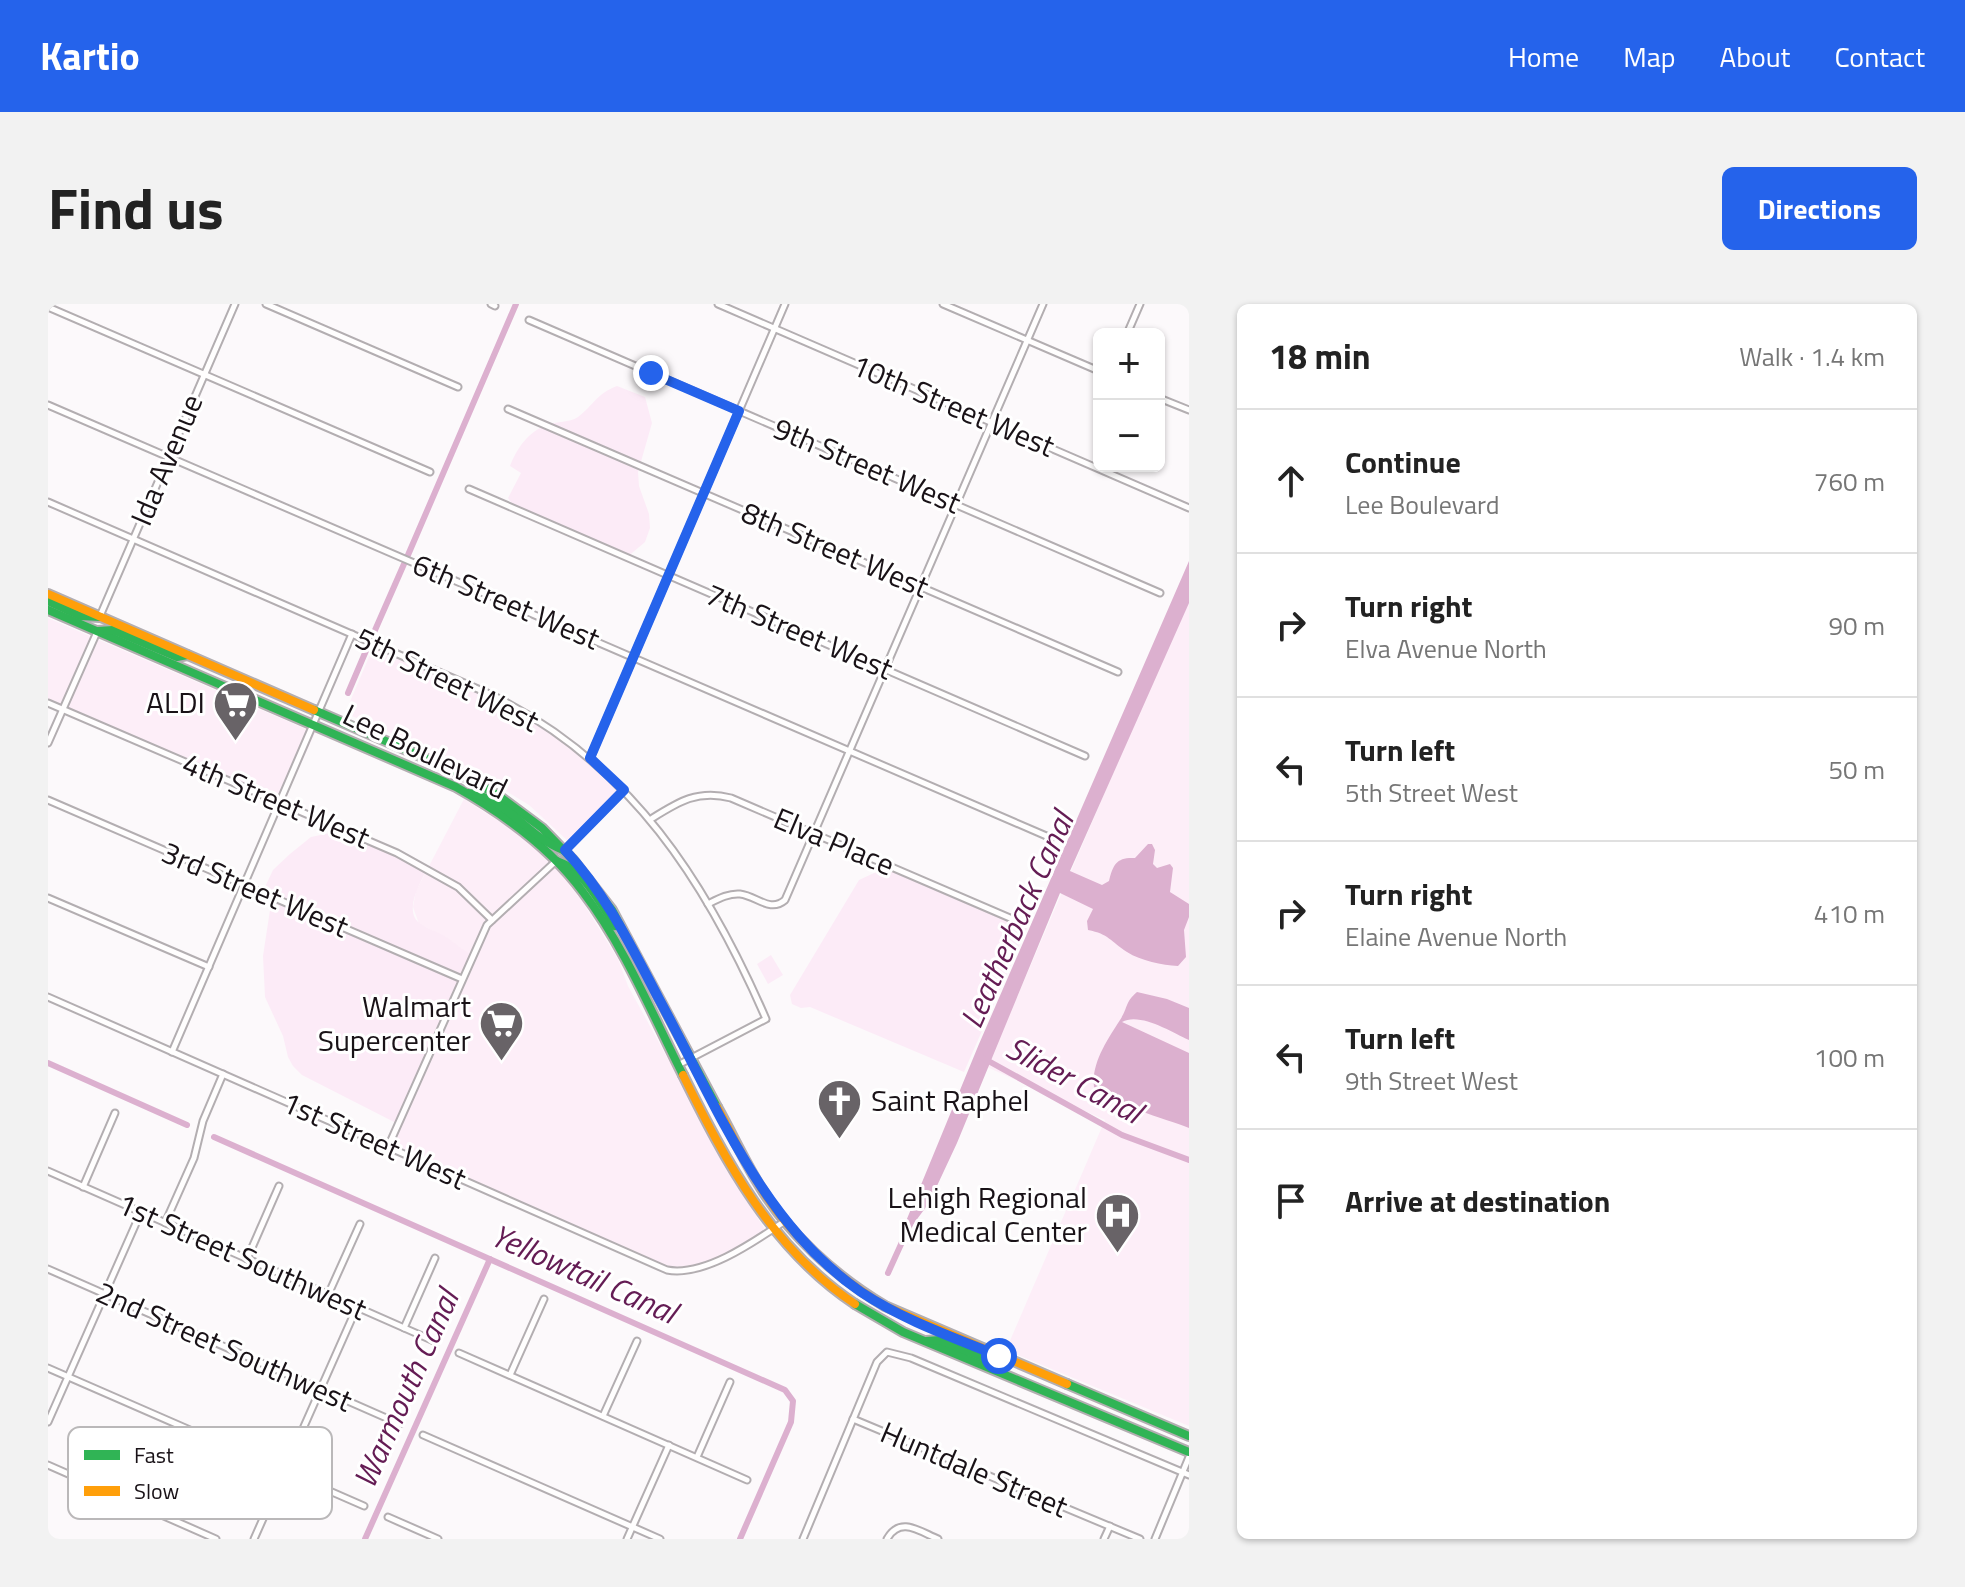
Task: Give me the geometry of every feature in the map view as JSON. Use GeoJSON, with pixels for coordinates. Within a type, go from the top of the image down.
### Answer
{"type":"FeatureCollection","features":[{"type":"Feature","properties":{"kind":"main road","name":"Lee Boulevard"},"geometry":{"type":"LineString","coordinates":[[48,594],[475,782],[522,812],[565,850],[601,894],[759,1185],[785,1220],[825,1263],[860,1291],[910,1319],[1189,1436]]}},
{"type":"Feature","properties":{"kind":"main road"},"geometry":{"type":"LineString","coordinates":[[48,601],[91,619],[100,617]]}},
{"type":"Feature","properties":{"kind":"main road","name":"Lee Boulevard"},"geometry":{"type":"LineString","coordinates":[[48,610],[467,793],[512,823],[556,861],[605,923],[730,1162],[773,1229],[818,1276],[886,1324],[1189,1455]]}},
{"type":"Feature","properties":{"kind":"main road"},"geometry":{"type":"LineString","coordinates":[[97,632],[113,630],[177,657],[187,655]]}},
{"type":"Feature","properties":{"kind":"main road"},"geometry":{"type":"LineString","coordinates":[[467,793],[483,793],[552,847],[565,850]]}},
{"type":"Feature","properties":{"kind":"main road"},"geometry":{"type":"LineString","coordinates":[[556,861],[567,863],[631,945]]}},
{"type":"Feature","properties":{"kind":"main road"},"geometry":{"type":"LineString","coordinates":[[925,1341],[940,1340],[987,1359],[997,1355]]}},
{"type":"Feature","properties":{"kind":"street","name":"Ida Avenue"},"geometry":{"type":"LineString","coordinates":[[100,617],[235,304]]}},
{"type":"Feature","properties":{"kind":"street"},"geometry":{"type":"LineString","coordinates":[[266,304],[458,387]]}},
{"type":"Feature","properties":{"kind":"street","name":"10th Street West"},"geometry":{"type":"LineString","coordinates":[[718,304],[1189,508]]}},
{"type":"Feature","properties":{"kind":"street"},"geometry":{"type":"LineString","coordinates":[[590,758],[785,304]]}},
{"type":"Feature","properties":{"kind":"street"},"geometry":{"type":"LineString","coordinates":[[943,304],[1093,368]]}},
{"type":"Feature","properties":{"kind":"street"},"geometry":{"type":"LineString","coordinates":[[708,904],[732,895],[750,897],[771,906],[785,900],[1043,304]]}},
{"type":"Feature","properties":{"kind":"street"},"geometry":{"type":"LineString","coordinates":[[1130,328],[1140,304]]}},
{"type":"Feature","properties":{"kind":"street"},"geometry":{"type":"LineString","coordinates":[[48,307],[430,472]]}},
{"type":"Feature","properties":{"kind":"street","name":"9th Street West"},"geometry":{"type":"LineString","coordinates":[[529,320],[1160,593]]}},
{"type":"Feature","properties":{"kind":"street"},"geometry":{"type":"LineString","coordinates":[[1164,400],[1189,410]]}},
{"type":"Feature","properties":{"kind":"street","name":"6th Street West"},"geometry":{"type":"LineString","coordinates":[[48,405],[1051,838]]}},
{"type":"Feature","properties":{"kind":"street","name":"8th Street West"},"geometry":{"type":"LineString","coordinates":[[508,409],[1118,672]]}},
{"type":"Feature","properties":{"kind":"street","name":"7th Street West"},"geometry":{"type":"LineString","coordinates":[[469,489],[1085,756]]}},
{"type":"Feature","properties":{"kind":"street","name":"5th Street West"},"geometry":{"type":"LineString","coordinates":[[48,502],[512,705],[590,758],[651,819],[680,858],[708,904],[766,1019],[678,1065]]}},
{"type":"Feature","properties":{"kind":"street"},"geometry":{"type":"LineString","coordinates":[[48,743],[97,632]]}},
{"type":"Feature","properties":{"kind":"street"},"geometry":{"type":"LineString","coordinates":[[172,1052],[352,634]]}},
{"type":"Feature","properties":{"kind":"street","name":"4th Street West"},"geometry":{"type":"LineString","coordinates":[[48,703],[428,868],[458,887],[492,920]]}},
{"type":"Feature","properties":{"kind":"street"},"geometry":{"type":"LineString","coordinates":[[565,850],[624,790]]}},
{"type":"Feature","properties":{"kind":"street","name":"Elva Place"},"geometry":{"type":"LineString","coordinates":[[651,819],[683,799],[712,794],[739,801],[1017,921]]}},
{"type":"Feature","properties":{"kind":"street","name":"3rd Street West"},"geometry":{"type":"LineString","coordinates":[[48,800],[462,979]]}},
{"type":"Feature","properties":{"kind":"street"},"geometry":{"type":"LineString","coordinates":[[388,1147],[482,935],[492,920],[556,861]]}},
{"type":"Feature","properties":{"kind":"street"},"geometry":{"type":"LineString","coordinates":[[48,898],[209,967]]}},
{"type":"Feature","properties":{"kind":"street","name":"1st Street West"},"geometry":{"type":"LineString","coordinates":[[48,997],[667,1270],[700,1268],[785,1220]]}},
{"type":"Feature","properties":{"kind":"street"},"geometry":{"type":"LineString","coordinates":[[165,1223],[194,1158],[203,1121],[223,1074]]}},
{"type":"Feature","properties":{"kind":"street"},"geometry":{"type":"LineString","coordinates":[[83,1187],[115,1113]]}},
{"type":"Feature","properties":{"kind":"street","name":"1st Street Southwest"},"geometry":{"type":"LineString","coordinates":[[48,1171],[436,1342]]}},
{"type":"Feature","properties":{"kind":"street"},"geometry":{"type":"LineString","coordinates":[[247,1259],[279,1186]]}},
{"type":"Feature","properties":{"kind":"street"},"geometry":{"type":"LineString","coordinates":[[48,1422],[141,1212]]}},
{"type":"Feature","properties":{"kind":"street"},"geometry":{"type":"LineString","coordinates":[[328,1295],[360,1224]]}},
{"type":"Feature","properties":{"kind":"street"},"geometry":{"type":"LineString","coordinates":[[404,1328],[435,1258]]}},
{"type":"Feature","properties":{"kind":"street","name":"2nd Street Southwest"},"geometry":{"type":"LineString","coordinates":[[48,1269],[400,1424]]}},
{"type":"Feature","properties":{"kind":"street"},"geometry":{"type":"LineString","coordinates":[[510,1375],[544,1299]]}},
{"type":"Feature","properties":{"kind":"street"},"geometry":{"type":"LineString","coordinates":[[304,1427],[357,1307]]}},
{"type":"Feature","properties":{"kind":"street"},"geometry":{"type":"LineString","coordinates":[[603,1416],[637,1341]]}},
{"type":"Feature","properties":{"kind":"street"},"geometry":{"type":"LineString","coordinates":[[803,1539],[877,1362],[887,1352],[911,1358],[1186,1474]]}},
{"type":"Feature","properties":{"kind":"street"},"geometry":{"type":"LineString","coordinates":[[459,1353],[747,1480]]}},
{"type":"Feature","properties":{"kind":"street"},"geometry":{"type":"LineString","coordinates":[[48,1368],[183,1427]]}},
{"type":"Feature","properties":{"kind":"street"},"geometry":{"type":"LineString","coordinates":[[697,1457],[730,1382]]}},
{"type":"Feature","properties":{"kind":"street","name":"Huntdale Street"},"geometry":{"type":"LineString","coordinates":[[853,1419],[1140,1539]]}},
{"type":"Feature","properties":{"kind":"street"},"geometry":{"type":"LineString","coordinates":[[423,1435],[660,1539]]}},
{"type":"Feature","properties":{"kind":"street"},"geometry":{"type":"LineString","coordinates":[[627,1539],[669,1445]]}},
{"type":"Feature","properties":{"kind":"street"},"geometry":{"type":"LineString","coordinates":[[1155,1539],[1186,1474],[1189,1455]]}},
{"type":"Feature","properties":{"kind":"street"},"geometry":{"type":"LineString","coordinates":[[48,1465],[68,1474]]}},
{"type":"Feature","properties":{"kind":"street"},"geometry":{"type":"LineString","coordinates":[[332,1492],[364,1506]]}},
{"type":"Feature","properties":{"kind":"street"},"geometry":{"type":"LineString","coordinates":[[388,1517],[438,1539]]}},
{"type":"Feature","properties":{"kind":"street"},"geometry":{"type":"LineString","coordinates":[[171,1519],[216,1539]]}},
{"type":"Feature","properties":{"kind":"street"},"geometry":{"type":"LineString","coordinates":[[254,1539],[263,1519]]}},
{"type":"Feature","properties":{"kind":"street"},"geometry":{"type":"LineString","coordinates":[[887,1539],[896,1527],[902,1525],[938,1539]]}},
{"type":"Feature","properties":{"kind":"street"},"geometry":{"type":"LineString","coordinates":[[1104,1539],[1110,1526]]}},
{"type":"Feature","properties":{"kind":"shaded area"},"geometry":{"type":"Polygon","coordinates":[[[617,386],[645,397],[652,423],[638,472],[650,528],[645,542],[626,558],[517,511],[508,498],[521,473],[510,466],[529,436],[547,425],[578,417],[600,396],[617,386]]]}},
{"type":"Feature","properties":{"kind":"shaded area"},"geometry":{"type":"Polygon","coordinates":[[[1189,561],[1189,603],[1070,871],[1102,885],[1109,881],[1117,863],[1135,858],[1148,844],[1152,844],[1155,850],[1153,864],[1157,868],[1170,864],[1173,868],[1170,892],[1189,904],[1189,917],[1184,930],[1186,957],[1178,966],[1133,955],[1105,936],[1088,930],[1087,921],[1093,909],[1060,893],[957,1143],[929,1203],[912,1226],[904,1226],[979,1044],[1189,561]]]}},
{"type":"Feature","properties":{"kind":"shaded area"},"geometry":{"type":"Polygon","coordinates":[[[1189,596],[1189,1426],[1006,1350],[1105,1120],[987,1067],[1189,596]]]}},
{"type":"Feature","properties":{"kind":"shaded area"},"geometry":{"type":"Polygon","coordinates":[[[48,618],[315,733],[281,807],[48,707],[48,618]]]}},
{"type":"Feature","properties":{"kind":"shaded area"},"geometry":{"type":"Polygon","coordinates":[[[376,641],[533,714],[598,765],[623,793],[569,842],[529,805],[462,764],[345,713],[376,641]]]}},
{"type":"Feature","properties":{"kind":"shaded area"},"geometry":{"type":"Polygon","coordinates":[[[464,799],[522,836],[559,872],[582,901],[618,959],[628,986],[742,1194],[768,1234],[694,1268],[672,1271],[388,1147],[471,955],[446,937],[419,924],[413,907],[416,891],[464,799]]]}},
{"type":"Feature","properties":{"kind":"shaded area"},"geometry":{"type":"Polygon","coordinates":[[[330,833],[380,848],[425,873],[414,900],[416,920],[472,955],[398,1124],[302,1075],[288,1057],[283,1036],[265,997],[263,956],[270,910],[265,887],[273,870],[290,854],[311,837],[330,833]]]}},
{"type":"Feature","properties":{"kind":"shaded area"},"geometry":{"type":"Polygon","coordinates":[[[888,871],[909,875],[1027,928],[964,1072],[810,1007],[801,1008],[792,1004],[790,995],[859,880],[888,871]]]}},
{"type":"Feature","properties":{"kind":"shaded area"},"geometry":{"type":"Polygon","coordinates":[[[771,955],[783,975],[768,984],[757,964],[771,955]]]}},
{"type":"Feature","properties":{"kind":"shaded area"},"geometry":{"type":"Polygon","coordinates":[[[1137,992],[1189,1008],[1189,1040],[1146,1021],[1122,1022],[1189,1053],[1189,1128],[1126,1105],[1094,1087],[1095,1069],[1101,1052],[1128,1002],[1137,992]]]}},
{"type":"Feature","properties":{"kind":"waterway"},"geometry":{"type":"LineString","coordinates":[[408,555],[516,304]]}},
{"type":"Feature","properties":{"kind":"waterway"},"geometry":{"type":"LineString","coordinates":[[372,637],[404,564]]}},
{"type":"Feature","properties":{"kind":"waterway"},"geometry":{"type":"LineString","coordinates":[[348,693],[368,646]]}},
{"type":"Feature","properties":{"kind":"waterway","name":"Slider Canal"},"geometry":{"type":"LineString","coordinates":[[983,1058],[1122,1135],[1189,1160]]}},
{"type":"Feature","properties":{"kind":"waterway","name":"Yellowtail Canal"},"geometry":{"type":"LineString","coordinates":[[48,1063],[187,1125]]}},
{"type":"Feature","properties":{"kind":"waterway","name":"Yellowtail Canal"},"geometry":{"type":"LineString","coordinates":[[214,1137],[785,1390],[793,1401],[791,1422],[740,1539]]}},
{"type":"Feature","properties":{"kind":"waterway","name":"Leatherback Canal"},"geometry":{"type":"LineString","coordinates":[[888,1273],[912,1220]]}},
{"type":"Feature","properties":{"kind":"waterway","name":"Warmouth Canal"},"geometry":{"type":"LineString","coordinates":[[365,1539],[490,1259]]}},
{"type":"Feature","properties":{"kind":"traffic: fast"},"geometry":{"type":"LineString","coordinates":[[48,601],[80,616],[100,617]]}},
{"type":"Feature","properties":{"kind":"traffic: fast"},"geometry":{"type":"LineString","coordinates":[[48,610],[456,787],[509,820],[556,860],[598,913],[625,958],[683,1075]]}},
{"type":"Feature","properties":{"kind":"traffic: fast"},"geometry":{"type":"LineString","coordinates":[[98,631],[113,630],[177,657],[187,655]]}},
{"type":"Feature","properties":{"kind":"traffic: fast"},"geometry":{"type":"LineString","coordinates":[[314,710],[455,771],[499,796],[542,828],[573,860],[612,910],[717,1107]]}},
{"type":"Feature","properties":{"kind":"traffic: fast"},"geometry":{"type":"LineString","coordinates":[[468,793],[495,802],[538,836],[563,850]]}},
{"type":"Feature","properties":{"kind":"traffic: fast"},"geometry":{"type":"LineString","coordinates":[[557,861],[567,865],[583,879],[615,926]]}},
{"type":"Feature","properties":{"kind":"traffic: fast"},"geometry":{"type":"LineString","coordinates":[[855,1304],[903,1332],[1189,1452]]}},
{"type":"Feature","properties":{"kind":"traffic: fast"},"geometry":{"type":"LineString","coordinates":[[926,1341],[940,1340],[987,1359],[997,1355]]}},
{"type":"Feature","properties":{"kind":"traffic: fast"},"geometry":{"type":"LineString","coordinates":[[1067,1384],[1189,1436]]}},
{"type":"Feature","properties":{"kind":"traffic: slow"},"geometry":{"type":"LineString","coordinates":[[48,594],[314,710]]}},
{"type":"Feature","properties":{"kind":"traffic: slow"},"geometry":{"type":"LineString","coordinates":[[683,1075],[734,1171],[775,1230],[826,1282],[855,1304]]}},
{"type":"Feature","properties":{"kind":"traffic: slow"},"geometry":{"type":"LineString","coordinates":[[717,1107],[753,1174],[783,1220],[848,1281],[885,1306],[1067,1384]]}},
{"type":"Feature","properties":{"kind":"place","name":"ALDI"},"geometry":{"type":"Point","coordinates":[236,742]}},
{"type":"Feature","properties":{"kind":"place","name":"Walmart Supercenter"},"geometry":{"type":"Point","coordinates":[502,1063]}},
{"type":"Feature","properties":{"kind":"place","name":"Saint Raphel"},"geometry":{"type":"Point","coordinates":[840,1140]}},
{"type":"Feature","properties":{"kind":"place","name":"Lehigh Regional Medical Center"},"geometry":{"type":"Point","coordinates":[1118,1254]}},
{"type":"Feature","properties":{"kind":"route"},"geometry":{"type":"LineString","coordinates":[[651,373],[739,411],[590,758],[624,790],[565,850],[612,910],[759,1185],[809,1248],[860,1291],[885,1306],[999,1356]]}}]}
